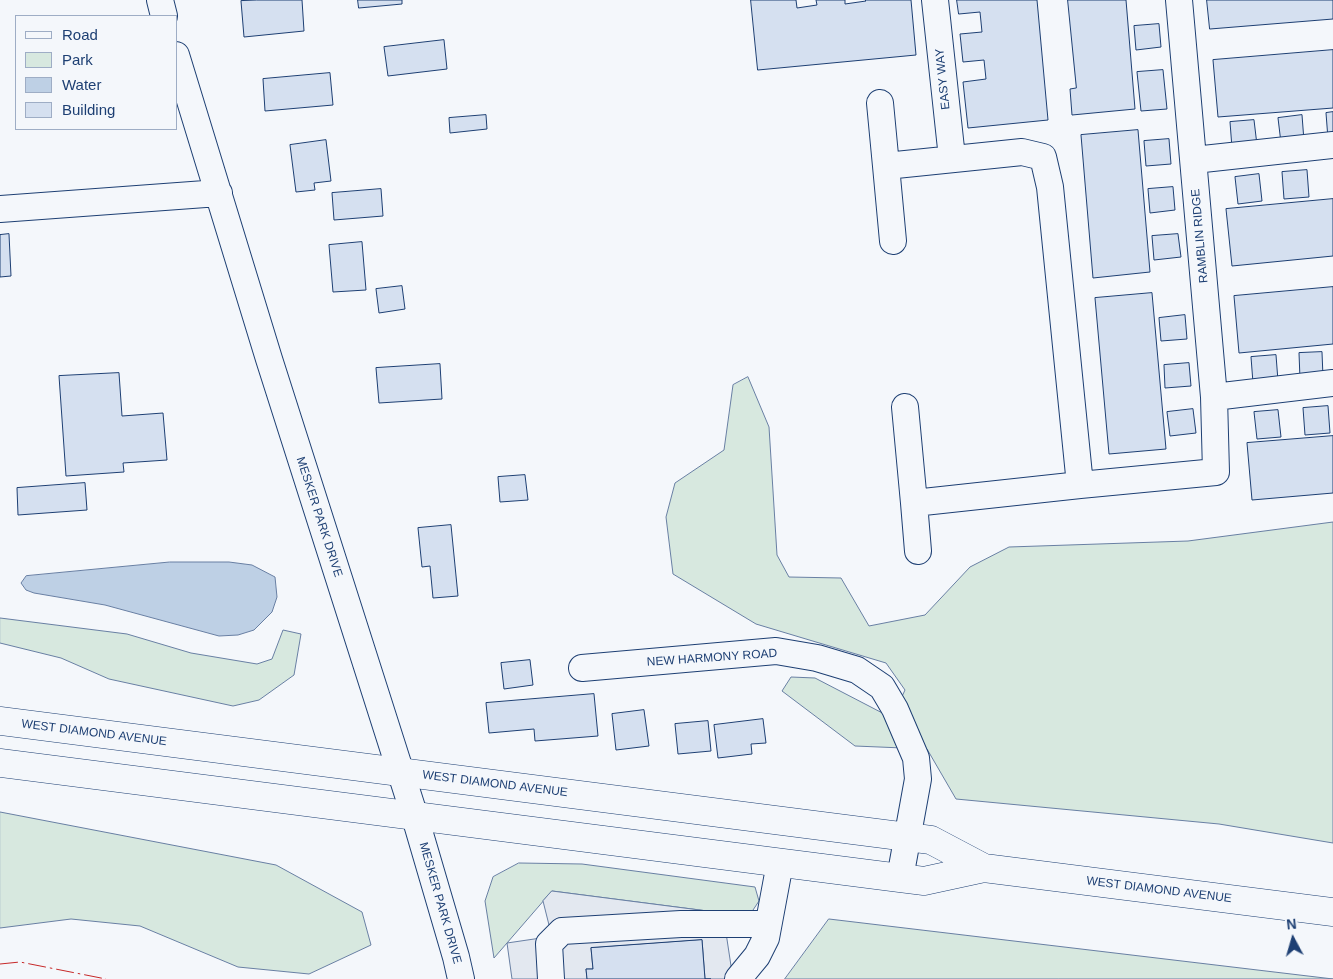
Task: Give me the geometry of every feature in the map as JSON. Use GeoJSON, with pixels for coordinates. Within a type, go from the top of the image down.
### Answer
{"type":"FeatureCollection","features":[{"type":"Feature","properties":{"kind":"main road","name":"WEST DIAMOND AVENUE"},"geometry":{"type":"LineString","coordinates":[[0,721],[400,771],[911,824],[931,840],[984,868]]}},
{"type":"Feature","properties":{"kind":"main road","name":"WEST DIAMOND AVENUE"},"geometry":{"type":"LineString","coordinates":[[0,764],[900,878],[924,880],[984,868],[1333,912]]}},
{"type":"Feature","properties":{"kind":"street"},"geometry":{"type":"LineString","coordinates":[[160,0],[164,15]]}},
{"type":"Feature","properties":{"kind":"street","name":"EASY WAY"},"geometry":{"type":"LineString","coordinates":[[935,0],[952,158]]}},
{"type":"Feature","properties":{"kind":"street","name":"RAMBLIN RIDGE"},"geometry":{"type":"LineString","coordinates":[[1080,485],[1216,472],[1214,397],[1179,0]]}},
{"type":"Feature","properties":{"kind":"street","name":"MESKER PARK DRIVE"},"geometry":{"type":"LineString","coordinates":[[178,61],[414,816],[461,979]]}},
{"type":"Feature","properties":{"kind":"street"},"geometry":{"type":"LineString","coordinates":[[880,103],[893,241]]}},
{"type":"Feature","properties":{"kind":"street"},"geometry":{"type":"LineString","coordinates":[[1194,160],[1333,145]]}},
{"type":"Feature","properties":{"kind":"street"},"geometry":{"type":"LineString","coordinates":[[886,166],[1022,152],[1043,157],[1050,187],[1080,485],[914,503]]}},
{"type":"Feature","properties":{"kind":"street"},"geometry":{"type":"LineString","coordinates":[[0,209],[219,193]]}},
{"type":"Feature","properties":{"kind":"street"},"geometry":{"type":"LineString","coordinates":[[1214,397],[1333,383]]}},
{"type":"Feature","properties":{"kind":"street"},"geometry":{"type":"LineString","coordinates":[[905,407],[918,551]]}},
{"type":"Feature","properties":{"kind":"street","name":"NEW HARMONY ROAD"},"geometry":{"type":"LineString","coordinates":[[582,668],[776,651],[817,658],[857,670],[882,687],[895,709],[916,758],[918,778],[900,878]]}},
{"type":"Feature","properties":{"kind":"street"},"geometry":{"type":"LineString","coordinates":[[738,979],[757,956],[766,938],[780,863]]}},
{"type":"Feature","properties":{"kind":"street"},"geometry":{"type":"LineString","coordinates":[[551,979],[549,944],[562,931],[681,924],[768,924]]}},
{"type":"Feature","properties":{"kind":"green space"},"geometry":{"type":"Polygon","coordinates":[[[748,377],[769,427],[777,555],[789,577],[841,578],[869,626],[925,615],[970,567],[1009,547],[1188,541],[1333,522],[1333,843],[1219,824],[956,799],[927,749],[855,746],[782,691],[791,677],[815,678],[892,718],[905,690],[886,663],[756,624],[673,574],[666,517],[675,483],[724,450],[733,385],[748,377]]]}},
{"type":"Feature","properties":{"kind":"green space"},"geometry":{"type":"Polygon","coordinates":[[[0,618],[127,634],[191,653],[257,664],[272,659],[283,630],[301,634],[294,675],[259,700],[233,706],[109,679],[61,658],[0,643],[0,618]]]}},
{"type":"Feature","properties":{"kind":"green space"},"geometry":{"type":"Polygon","coordinates":[[[0,812],[276,865],[362,912],[371,945],[309,974],[238,967],[140,926],[71,919],[0,928],[0,812]]]}},
{"type":"Feature","properties":{"kind":"green space"},"geometry":{"type":"Polygon","coordinates":[[[519,863],[582,864],[755,887],[759,901],[751,913],[723,913],[552,891],[494,958],[485,901],[493,877],[519,863]]]}},
{"type":"Feature","properties":{"kind":"green space"},"geometry":{"type":"Polygon","coordinates":[[[829,919],[1333,979],[785,979],[829,919]]]}},
{"type":"Feature","properties":{"kind":"shaded area"},"geometry":{"type":"Polygon","coordinates":[[[552,891],[723,913],[733,979],[705,979],[702,940],[591,948],[593,969],[586,969],[587,979],[512,979],[507,943],[541,938],[549,925],[543,901],[552,891]]]}},
{"type":"Feature","properties":{"kind":"water"},"geometry":{"type":"Polygon","coordinates":[[[170,562],[229,562],[252,565],[275,577],[277,597],[272,612],[254,630],[238,635],[219,636],[105,605],[34,593],[26,590],[21,583],[26,576],[170,562]]]}},
{"type":"Feature","properties":{"kind":"building"},"geometry":{"type":"Polygon","coordinates":[[[302,0],[304,31],[244,37],[241,1],[302,0]]]}},
{"type":"Feature","properties":{"kind":"building"},"geometry":{"type":"Polygon","coordinates":[[[358,0],[402,0],[402,4],[359,8],[358,0]]]}},
{"type":"Feature","properties":{"kind":"building"},"geometry":{"type":"Polygon","coordinates":[[[751,0],[796,0],[797,8],[817,5],[816,0],[845,0],[845,4],[865,0],[911,0],[916,55],[758,70],[751,0]]]}},
{"type":"Feature","properties":{"kind":"building"},"geometry":{"type":"Polygon","coordinates":[[[957,0],[1037,0],[1048,120],[968,128],[963,82],[986,79],[984,60],[963,62],[960,34],[982,32],[980,12],[959,14],[957,0]]]}},
{"type":"Feature","properties":{"kind":"building"},"geometry":{"type":"Polygon","coordinates":[[[1068,0],[1126,0],[1135,109],[1072,115],[1070,89],[1076,88],[1068,0]]]}},
{"type":"Feature","properties":{"kind":"building"},"geometry":{"type":"Polygon","coordinates":[[[1207,0],[1333,0],[1333,19],[1210,29],[1207,0]]]}},
{"type":"Feature","properties":{"kind":"building"},"geometry":{"type":"Polygon","coordinates":[[[1159,24],[1161,47],[1136,50],[1134,26],[1159,24]]]}},
{"type":"Feature","properties":{"kind":"building"},"geometry":{"type":"Polygon","coordinates":[[[444,40],[447,69],[388,76],[384,47],[444,40]]]}},
{"type":"Feature","properties":{"kind":"building"},"geometry":{"type":"Polygon","coordinates":[[[1333,50],[1333,108],[1218,117],[1213,60],[1333,50]]]}},
{"type":"Feature","properties":{"kind":"building"},"geometry":{"type":"Polygon","coordinates":[[[1163,70],[1167,109],[1141,111],[1137,72],[1163,70]]]}},
{"type":"Feature","properties":{"kind":"building"},"geometry":{"type":"Polygon","coordinates":[[[330,73],[333,105],[265,111],[263,79],[330,73]]]}},
{"type":"Feature","properties":{"kind":"building"},"geometry":{"type":"Polygon","coordinates":[[[1333,112],[1333,139],[1328,139],[1326,113],[1333,112]]]}},
{"type":"Feature","properties":{"kind":"building"},"geometry":{"type":"Polygon","coordinates":[[[486,115],[487,129],[450,133],[449,118],[486,115]]]}},
{"type":"Feature","properties":{"kind":"building"},"geometry":{"type":"Polygon","coordinates":[[[1302,115],[1304,141],[1281,143],[1278,118],[1302,115]]]}},
{"type":"Feature","properties":{"kind":"building"},"geometry":{"type":"Polygon","coordinates":[[[1254,120],[1257,145],[1232,148],[1230,122],[1254,120]]]}},
{"type":"Feature","properties":{"kind":"building"},"geometry":{"type":"Polygon","coordinates":[[[1138,130],[1150,272],[1093,278],[1081,135],[1138,130]]]}},
{"type":"Feature","properties":{"kind":"building"},"geometry":{"type":"Polygon","coordinates":[[[1169,139],[1171,164],[1146,166],[1144,141],[1169,139]]]}},
{"type":"Feature","properties":{"kind":"building"},"geometry":{"type":"Polygon","coordinates":[[[326,140],[331,181],[314,183],[315,190],[296,192],[290,145],[326,140]]]}},
{"type":"Feature","properties":{"kind":"building"},"geometry":{"type":"Polygon","coordinates":[[[1307,170],[1309,197],[1284,199],[1282,172],[1307,170]]]}},
{"type":"Feature","properties":{"kind":"building"},"geometry":{"type":"Polygon","coordinates":[[[1259,174],[1262,201],[1238,204],[1235,177],[1259,174]]]}},
{"type":"Feature","properties":{"kind":"building"},"geometry":{"type":"Polygon","coordinates":[[[1173,187],[1175,210],[1150,213],[1148,189],[1173,187]]]}},
{"type":"Feature","properties":{"kind":"building"},"geometry":{"type":"Polygon","coordinates":[[[381,189],[383,216],[334,220],[332,193],[381,189]]]}},
{"type":"Feature","properties":{"kind":"building"},"geometry":{"type":"Polygon","coordinates":[[[1333,199],[1333,256],[1232,266],[1226,209],[1333,199]]]}},
{"type":"Feature","properties":{"kind":"building"},"geometry":{"type":"Polygon","coordinates":[[[9,234],[11,276],[0,277],[0,235],[9,234]]]}},
{"type":"Feature","properties":{"kind":"building"},"geometry":{"type":"Polygon","coordinates":[[[1178,234],[1181,257],[1154,260],[1152,236],[1178,234]]]}},
{"type":"Feature","properties":{"kind":"building"},"geometry":{"type":"Polygon","coordinates":[[[362,242],[366,290],[333,292],[329,245],[362,242]]]}},
{"type":"Feature","properties":{"kind":"building"},"geometry":{"type":"Polygon","coordinates":[[[402,286],[405,309],[379,313],[376,289],[402,286]]]}},
{"type":"Feature","properties":{"kind":"building"},"geometry":{"type":"Polygon","coordinates":[[[1333,287],[1333,344],[1239,353],[1234,296],[1333,287]]]}},
{"type":"Feature","properties":{"kind":"building"},"geometry":{"type":"Polygon","coordinates":[[[1152,293],[1166,449],[1109,454],[1095,298],[1152,293]]]}},
{"type":"Feature","properties":{"kind":"building"},"geometry":{"type":"Polygon","coordinates":[[[1185,315],[1187,339],[1161,341],[1159,318],[1185,315]]]}},
{"type":"Feature","properties":{"kind":"building"},"geometry":{"type":"Polygon","coordinates":[[[1322,352],[1323,377],[1300,379],[1299,353],[1322,352]]]}},
{"type":"Feature","properties":{"kind":"building"},"geometry":{"type":"Polygon","coordinates":[[[1276,355],[1278,381],[1253,383],[1251,357],[1276,355]]]}},
{"type":"Feature","properties":{"kind":"building"},"geometry":{"type":"Polygon","coordinates":[[[1189,363],[1191,386],[1165,388],[1164,365],[1189,363]]]}},
{"type":"Feature","properties":{"kind":"building"},"geometry":{"type":"Polygon","coordinates":[[[440,364],[442,399],[379,403],[376,368],[440,364]]]}},
{"type":"Feature","properties":{"kind":"building"},"geometry":{"type":"Polygon","coordinates":[[[119,373],[122,416],[163,413],[167,460],[123,463],[124,472],[66,476],[59,376],[119,373]]]}},
{"type":"Feature","properties":{"kind":"building"},"geometry":{"type":"Polygon","coordinates":[[[1328,406],[1330,433],[1305,435],[1303,408],[1328,406]]]}},
{"type":"Feature","properties":{"kind":"building"},"geometry":{"type":"Polygon","coordinates":[[[1193,409],[1196,433],[1170,436],[1167,412],[1193,409]]]}},
{"type":"Feature","properties":{"kind":"building"},"geometry":{"type":"Polygon","coordinates":[[[1278,410],[1281,437],[1257,439],[1254,412],[1278,410]]]}},
{"type":"Feature","properties":{"kind":"building"},"geometry":{"type":"Polygon","coordinates":[[[1333,436],[1333,493],[1252,500],[1247,443],[1333,436]]]}},
{"type":"Feature","properties":{"kind":"building"},"geometry":{"type":"Polygon","coordinates":[[[525,475],[528,500],[500,502],[498,477],[525,475]]]}},
{"type":"Feature","properties":{"kind":"building"},"geometry":{"type":"Polygon","coordinates":[[[85,483],[87,510],[18,515],[17,488],[85,483]]]}},
{"type":"Feature","properties":{"kind":"building"},"geometry":{"type":"Polygon","coordinates":[[[451,525],[458,596],[433,598],[430,566],[422,567],[418,528],[451,525]]]}},
{"type":"Feature","properties":{"kind":"building"},"geometry":{"type":"Polygon","coordinates":[[[530,660],[533,685],[504,689],[501,663],[530,660]]]}},
{"type":"Feature","properties":{"kind":"building"},"geometry":{"type":"Polygon","coordinates":[[[594,694],[598,736],[535,741],[534,729],[489,733],[486,703],[594,694]]]}},
{"type":"Feature","properties":{"kind":"building"},"geometry":{"type":"Polygon","coordinates":[[[644,710],[649,746],[616,750],[612,714],[644,710]]]}},
{"type":"Feature","properties":{"kind":"building"},"geometry":{"type":"Polygon","coordinates":[[[763,719],[766,743],[751,744],[752,754],[718,758],[714,725],[763,719]]]}},
{"type":"Feature","properties":{"kind":"building"},"geometry":{"type":"Polygon","coordinates":[[[708,721],[711,751],[678,754],[675,724],[708,721]]]}},
{"type":"Feature","properties":{"kind":"building"},"geometry":{"type":"Polygon","coordinates":[[[702,940],[705,979],[587,979],[586,969],[593,969],[591,948],[702,940]]]}},
{"type":"Feature","properties":{"kind":"power"},"geometry":{"type":"LineString","coordinates":[[0,964],[20,962],[106,979]]}}]}
